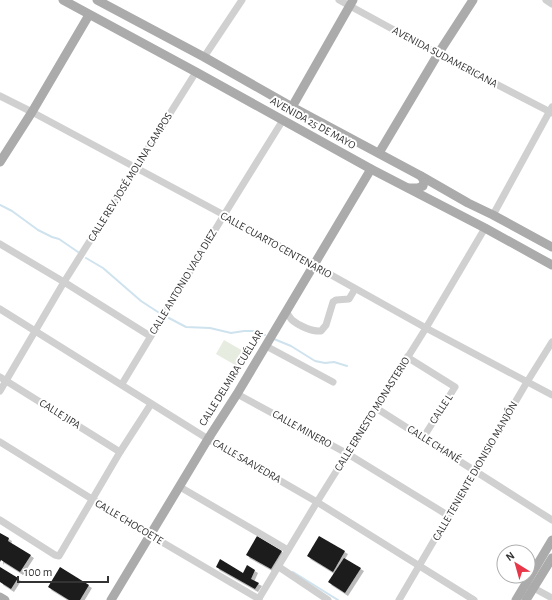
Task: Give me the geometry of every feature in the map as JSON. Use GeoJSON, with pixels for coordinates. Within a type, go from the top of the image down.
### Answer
{"type":"FeatureCollection","features":[{"type":"Feature","properties":{"kind":"main road","name":"AVENIDA 25 DE MAYO"},"geometry":{"type":"LineString","coordinates":[[98,0],[204,57],[292,107],[422,176],[468,203],[552,247]]}},
{"type":"Feature","properties":{"kind":"main road"},"geometry":{"type":"LineString","coordinates":[[379,153],[438,54],[473,0]]}},
{"type":"Feature","properties":{"kind":"main road","name":"AVENIDA 25 DE MAYO"},"geometry":{"type":"LineString","coordinates":[[67,1],[89,15],[244,98],[371,169],[485,228],[552,265]]}},
{"type":"Feature","properties":{"kind":"main road"},"geometry":{"type":"LineString","coordinates":[[292,107],[351,3]]}},
{"type":"Feature","properties":{"kind":"main road"},"geometry":{"type":"LineString","coordinates":[[0,162],[32,112],[89,15]]}},
{"type":"Feature","properties":{"kind":"main road"},"geometry":{"type":"LineString","coordinates":[[227,89],[234,86],[237,82],[234,74]]}},
{"type":"Feature","properties":{"kind":"main road"},"geometry":{"type":"LineString","coordinates":[[244,98],[244,88],[249,85],[255,86]]}},
{"type":"Feature","properties":{"kind":"main road","name":"CALLE DELMIRA CUÉLLAR"},"geometry":{"type":"LineString","coordinates":[[112,600],[371,169]]}},
{"type":"Feature","properties":{"kind":"main road"},"geometry":{"type":"LineString","coordinates":[[409,188],[418,188],[423,186],[424,181],[422,176]]}},
{"type":"Feature","properties":{"kind":"main road"},"geometry":{"type":"LineString","coordinates":[[438,204],[436,196],[441,194],[461,202],[468,203]]}},
{"type":"Feature","properties":{"kind":"main road"},"geometry":{"type":"LineString","coordinates":[[526,600],[530,586],[552,540]]}},
{"type":"Feature","properties":{"kind":"main road"},"geometry":{"type":"LineString","coordinates":[[516,600],[530,586],[552,558]]}},
{"type":"Feature","properties":{"kind":"main road"},"geometry":{"type":"LineString","coordinates":[[0,597],[4,600]]}},
{"type":"Feature","properties":{"kind":"street"},"geometry":{"type":"LineString","coordinates":[[204,57],[242,0]]}},
{"type":"Feature","properties":{"kind":"street","name":"AVENIDA SUDAMERICANA"},"geometry":{"type":"LineString","coordinates":[[338,0],[351,3],[438,54],[551,111]]}},
{"type":"Feature","properties":{"kind":"street"},"geometry":{"type":"LineString","coordinates":[[546,0],[552,4]]}},
{"type":"Feature","properties":{"kind":"street","name":"CALLE REV. JOSÉ MOLINA CAMPOS"},"geometry":{"type":"LineString","coordinates":[[0,390],[3,379],[35,331],[64,282],[196,72]]}},
{"type":"Feature","properties":{"kind":"street","name":"CALLE CUARTO CENTENARIO"},"geometry":{"type":"LineString","coordinates":[[0,96],[224,215],[313,266],[552,395]]}},
{"type":"Feature","properties":{"kind":"street"},"geometry":{"type":"LineString","coordinates":[[493,215],[551,111]]}},
{"type":"Feature","properties":{"kind":"street","name":"CALLE ANTONIO VACA DIEZ"},"geometry":{"type":"LineString","coordinates":[[122,384],[224,215],[284,120]]}},
{"type":"Feature","properties":{"kind":"street","name":"CALLE ERNESTO MONASTERIO"},"geometry":{"type":"LineString","coordinates":[[259,600],[317,502],[426,328],[485,228]]}},
{"type":"Feature","properties":{"kind":"street"},"geometry":{"type":"LineString","coordinates":[[0,244],[150,336]]}},
{"type":"Feature","properties":{"kind":"street"},"geometry":{"type":"LineString","coordinates":[[286,312],[292,320],[298,324],[316,332],[321,331],[326,325],[333,302],[336,300],[349,299],[355,289]]}},
{"type":"Feature","properties":{"kind":"street","name":"CALLE SAAVEDRA"},"geometry":{"type":"LineString","coordinates":[[0,309],[208,439],[317,502],[474,600]]}},
{"type":"Feature","properties":{"kind":"street","name":"CALLE TENIENTE DIONISIO MANJÓN"},"geometry":{"type":"LineString","coordinates":[[399,600],[552,342]]}},
{"type":"Feature","properties":{"kind":"street"},"geometry":{"type":"LineString","coordinates":[[266,346],[333,382]]}},
{"type":"Feature","properties":{"kind":"street","name":"CALLE L"},"geometry":{"type":"LineString","coordinates":[[407,358],[455,387],[422,438]]}},
{"type":"Feature","properties":{"kind":"street","name":"CALLE JIPA"},"geometry":{"type":"LineString","coordinates":[[3,379],[120,452]]}},
{"type":"Feature","properties":{"kind":"street","name":"CALLE MINERO"},"geometry":{"type":"LineString","coordinates":[[237,394],[348,454],[449,516]]}},
{"type":"Feature","properties":{"kind":"street"},"geometry":{"type":"LineString","coordinates":[[0,520],[55,555],[59,556],[120,452],[151,404]]}},
{"type":"Feature","properties":{"kind":"street","name":"CALLE CHANÉ"},"geometry":{"type":"LineString","coordinates":[[376,408],[422,438],[476,470],[552,520]]}},
{"type":"Feature","properties":{"kind":"street","name":"CALLE CHOCOETE"},"geometry":{"type":"LineString","coordinates":[[0,442],[92,500],[259,600]]}},
{"type":"Feature","properties":{"kind":"street"},"geometry":{"type":"LineString","coordinates":[[180,487],[288,550]]}},
{"type":"Feature","properties":{"kind":"street"},"geometry":{"type":"LineString","coordinates":[[278,568],[327,600]]}},
{"type":"Feature","properties":{"kind":"street"},"geometry":{"type":"LineString","coordinates":[[530,586],[552,598]]}},
{"type":"Feature","properties":{"kind":"shaded area"},"geometry":{"type":"Polygon","coordinates":[[[224,340],[250,355],[242,369],[216,354],[224,340]]]}},
{"type":"Feature","properties":{"kind":"building"},"geometry":{"type":"Polygon","coordinates":[[[0,533],[9,538],[8,541],[31,555],[20,572],[1,560],[0,562],[0,533]]]}},
{"type":"Feature","properties":{"kind":"building"},"geometry":{"type":"Polygon","coordinates":[[[257,536],[282,551],[271,569],[246,555],[257,536]]]}},
{"type":"Feature","properties":{"kind":"building"},"geometry":{"type":"Polygon","coordinates":[[[319,536],[345,551],[333,572],[307,556],[319,536]]]}},
{"type":"Feature","properties":{"kind":"building"},"geometry":{"type":"Polygon","coordinates":[[[344,558],[361,568],[345,593],[328,582],[344,558]]]}},
{"type":"Feature","properties":{"kind":"building"},"geometry":{"type":"Polygon","coordinates":[[[220,559],[243,573],[247,565],[255,570],[251,579],[259,583],[255,589],[216,567],[220,559]]]}},
{"type":"Feature","properties":{"kind":"building"},"geometry":{"type":"Polygon","coordinates":[[[0,567],[18,578],[11,589],[0,582],[0,567]]]}},
{"type":"Feature","properties":{"kind":"building"},"geometry":{"type":"Polygon","coordinates":[[[60,567],[89,585],[80,600],[69,600],[48,587],[60,567]]]}},
{"type":"Feature","properties":{"kind":"waterway"},"geometry":{"type":"LineString","coordinates":[[0,205],[12,211],[38,230],[59,239],[78,252]]}},
{"type":"Feature","properties":{"kind":"waterway"},"geometry":{"type":"LineString","coordinates":[[86,258],[103,268],[141,301],[161,314]]}},
{"type":"Feature","properties":{"kind":"waterway"},"geometry":{"type":"LineString","coordinates":[[167,317],[186,327],[210,328],[231,333],[253,331],[265,335]]}},
{"type":"Feature","properties":{"kind":"waterway"},"geometry":{"type":"LineString","coordinates":[[274,339],[291,346],[315,361],[325,363],[334,362],[347,366]]}},
{"type":"Feature","properties":{"kind":"waterway"},"geometry":{"type":"LineString","coordinates":[[293,572],[338,600]]}}]}
